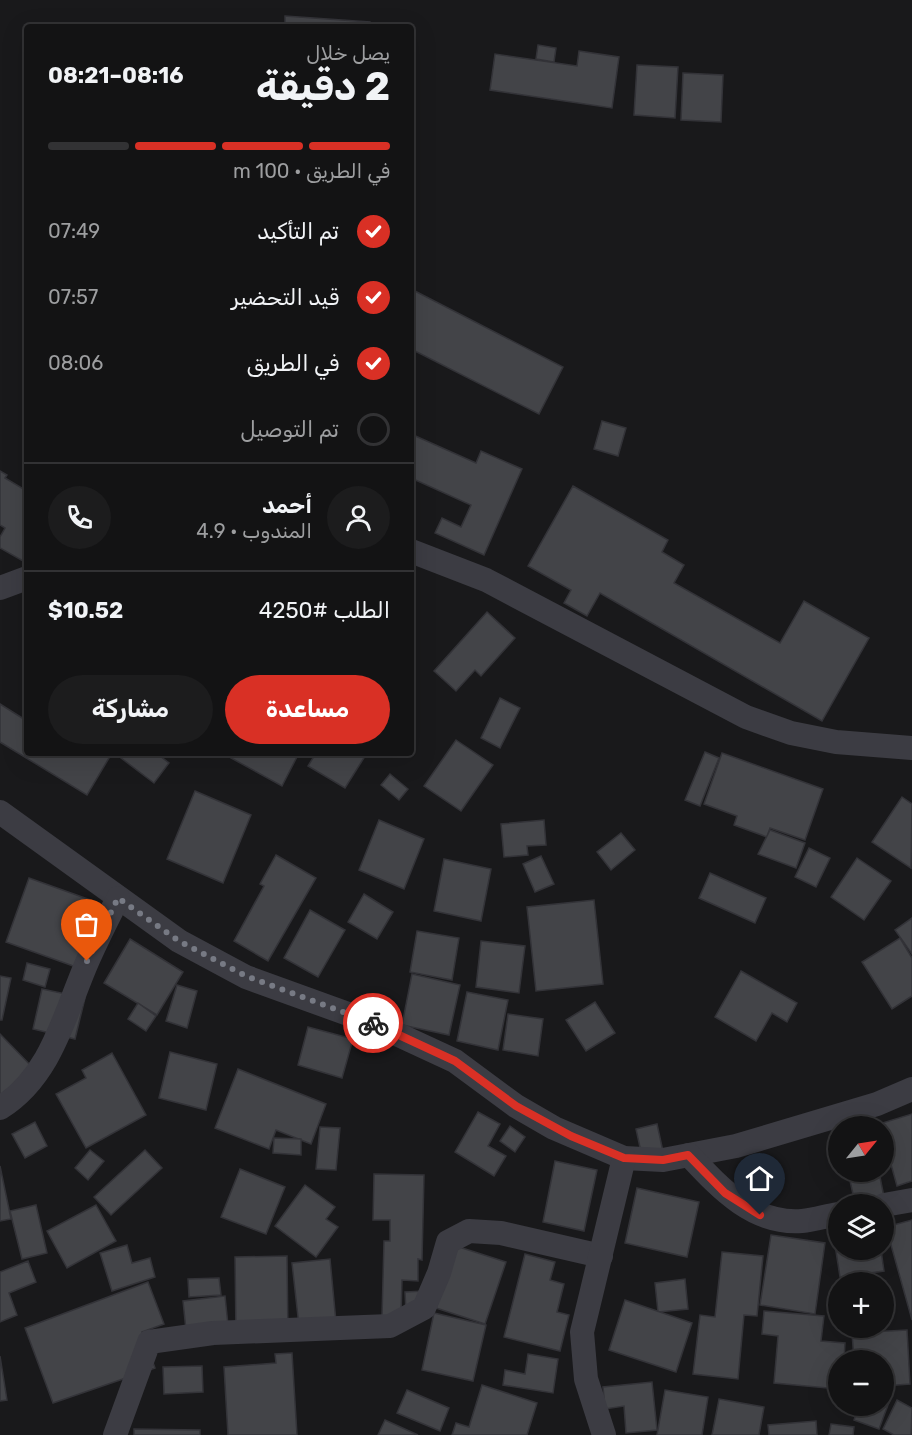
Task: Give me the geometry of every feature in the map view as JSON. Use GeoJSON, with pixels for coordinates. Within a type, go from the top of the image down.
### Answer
{"type":"FeatureCollection","features":[{"type":"Feature","properties":{"kind":"street"},"geometry":{"type":"LineString","coordinates":[[414,552],[486,580],[746,717],[791,733],[836,742],[912,748]]}},
{"type":"Feature","properties":{"kind":"street"},"geometry":{"type":"LineString","coordinates":[[0,588],[24,579]]}},
{"type":"Feature","properties":{"kind":"street"},"geometry":{"type":"LineString","coordinates":[[0,812],[179,941],[246,976],[373,1023],[455,1061],[516,1106],[554,1128],[624,1158],[663,1160],[736,1146],[877,1104],[912,1089]]}},
{"type":"Feature","properties":{"kind":"street"},"geometry":{"type":"LineString","coordinates":[[0,1108],[42,1068],[65,1019],[87,961],[118,898]]}},
{"type":"Feature","properties":{"kind":"street"},"geometry":{"type":"LineString","coordinates":[[688,1155],[725,1193],[760,1215],[800,1221],[828,1216]]}},
{"type":"Feature","properties":{"kind":"street"},"geometry":{"type":"LineString","coordinates":[[604,1435],[586,1379],[582,1332],[624,1158]]}},
{"type":"Feature","properties":{"kind":"street"},"geometry":{"type":"LineString","coordinates":[[894,1203],[912,1200]]}},
{"type":"Feature","properties":{"kind":"street"},"geometry":{"type":"LineString","coordinates":[[114,1435],[149,1342],[213,1333],[390,1326],[424,1308],[439,1273],[448,1242],[469,1231],[501,1233],[601,1256]]}},
{"type":"Feature","properties":{"kind":"building"},"geometry":{"type":"Polygon","coordinates":[[[285,16],[370,22],[370,24],[285,24],[285,16]]]}},
{"type":"Feature","properties":{"kind":"building"},"geometry":{"type":"Polygon","coordinates":[[[538,45],[556,48],[554,62],[536,59],[538,45]]]}},
{"type":"Feature","properties":{"kind":"building"},"geometry":{"type":"Polygon","coordinates":[[[579,51],[619,57],[612,108],[490,90],[495,54],[577,66],[579,51]]]}},
{"type":"Feature","properties":{"kind":"building"},"geometry":{"type":"Polygon","coordinates":[[[637,65],[678,67],[675,118],[634,115],[637,65]]]}},
{"type":"Feature","properties":{"kind":"building"},"geometry":{"type":"Polygon","coordinates":[[[683,73],[723,75],[721,122],[681,120],[683,73]]]}},
{"type":"Feature","properties":{"kind":"building"},"geometry":{"type":"Polygon","coordinates":[[[414,291],[563,367],[539,414],[414,351],[414,291]]]}},
{"type":"Feature","properties":{"kind":"building"},"geometry":{"type":"Polygon","coordinates":[[[602,421],[626,428],[618,456],[594,449],[602,421]]]}},
{"type":"Feature","properties":{"kind":"building"},"geometry":{"type":"Polygon","coordinates":[[[414,435],[476,463],[481,451],[522,469],[484,555],[435,533],[442,518],[461,527],[471,505],[414,479],[414,435]]]}},
{"type":"Feature","properties":{"kind":"building"},"geometry":{"type":"Polygon","coordinates":[[[0,471],[7,475],[5,478],[24,489],[23,561],[0,548],[0,537],[5,528],[0,525],[0,471]]]}},
{"type":"Feature","properties":{"kind":"building"},"geometry":{"type":"Polygon","coordinates":[[[573,486],[668,540],[662,552],[684,565],[674,583],[780,643],[804,601],[869,638],[822,721],[600,593],[587,616],[564,603],[571,590],[528,566],[573,486]]]}},
{"type":"Feature","properties":{"kind":"building"},"geometry":{"type":"Polygon","coordinates":[[[487,612],[515,638],[481,676],[475,670],[456,691],[434,671],[487,612]]]}},
{"type":"Feature","properties":{"kind":"building"},"geometry":{"type":"Polygon","coordinates":[[[500,698],[520,708],[500,748],[481,738],[500,698]]]}},
{"type":"Feature","properties":{"kind":"building"},"geometry":{"type":"Polygon","coordinates":[[[0,704],[24,719],[24,756],[110,756],[87,795],[0,742],[0,704]]]}},
{"type":"Feature","properties":{"kind":"building"},"geometry":{"type":"Polygon","coordinates":[[[456,740],[493,765],[461,811],[424,786],[456,740]]]}},
{"type":"Feature","properties":{"kind":"building"},"geometry":{"type":"Polygon","coordinates":[[[705,752],[719,758],[700,806],[685,800],[705,752]]]}},
{"type":"Feature","properties":{"kind":"building"},"geometry":{"type":"Polygon","coordinates":[[[722,753],[823,789],[805,840],[770,828],[767,837],[734,825],[737,816],[704,804],[722,753]]]}},
{"type":"Feature","properties":{"kind":"building"},"geometry":{"type":"Polygon","coordinates":[[[118,756],[160,756],[169,763],[154,783],[118,756]]]}},
{"type":"Feature","properties":{"kind":"building"},"geometry":{"type":"Polygon","coordinates":[[[227,756],[297,756],[282,786],[227,756]]]}},
{"type":"Feature","properties":{"kind":"building"},"geometry":{"type":"Polygon","coordinates":[[[314,756],[365,756],[345,788],[308,766],[314,756]]]}},
{"type":"Feature","properties":{"kind":"building"},"geometry":{"type":"Polygon","coordinates":[[[390,774],[408,789],[399,800],[381,785],[390,774]]]}},
{"type":"Feature","properties":{"kind":"building"},"geometry":{"type":"Polygon","coordinates":[[[195,791],[251,815],[223,883],[167,859],[195,791]]]}},
{"type":"Feature","properties":{"kind":"building"},"geometry":{"type":"Polygon","coordinates":[[[902,797],[912,804],[911,868],[872,842],[902,797]]]}},
{"type":"Feature","properties":{"kind":"building"},"geometry":{"type":"Polygon","coordinates":[[[379,820],[424,839],[404,889],[359,870],[379,820]]]}},
{"type":"Feature","properties":{"kind":"building"},"geometry":{"type":"Polygon","coordinates":[[[544,820],[546,845],[527,846],[528,855],[504,857],[501,824],[544,820]]]}},
{"type":"Feature","properties":{"kind":"building"},"geometry":{"type":"Polygon","coordinates":[[[770,830],[805,843],[796,868],[758,854],[770,830]]]}},
{"type":"Feature","properties":{"kind":"building"},"geometry":{"type":"Polygon","coordinates":[[[621,833],[635,850],[611,870],[597,852],[621,833]]]}},
{"type":"Feature","properties":{"kind":"building"},"geometry":{"type":"Polygon","coordinates":[[[809,848],[830,858],[816,887],[795,877],[809,848]]]}},
{"type":"Feature","properties":{"kind":"building"},"geometry":{"type":"Polygon","coordinates":[[[276,855],[316,878],[268,961],[234,941],[264,886],[260,884],[276,855]]]}},
{"type":"Feature","properties":{"kind":"building"},"geometry":{"type":"Polygon","coordinates":[[[541,856],[554,884],[535,892],[523,864],[541,856]]]}},
{"type":"Feature","properties":{"kind":"building"},"geometry":{"type":"Polygon","coordinates":[[[857,858],[891,881],[864,920],[831,897],[857,858]]]}},
{"type":"Feature","properties":{"kind":"building"},"geometry":{"type":"Polygon","coordinates":[[[444,859],[491,869],[481,921],[434,911],[444,859]]]}},
{"type":"Feature","properties":{"kind":"building"},"geometry":{"type":"Polygon","coordinates":[[[710,873],[766,898],[755,923],[699,898],[710,873]]]}},
{"type":"Feature","properties":{"kind":"building"},"geometry":{"type":"Polygon","coordinates":[[[29,878],[99,903],[76,967],[6,942],[29,878]]]}},
{"type":"Feature","properties":{"kind":"building"},"geometry":{"type":"Polygon","coordinates":[[[364,894],[393,912],[377,939],[348,922],[364,894]]]}},
{"type":"Feature","properties":{"kind":"building"},"geometry":{"type":"Polygon","coordinates":[[[594,900],[603,984],[536,991],[527,907],[594,900]]]}},
{"type":"Feature","properties":{"kind":"building"},"geometry":{"type":"Polygon","coordinates":[[[310,910],[345,930],[318,977],[284,958],[310,910]]]}},
{"type":"Feature","properties":{"kind":"building"},"geometry":{"type":"Polygon","coordinates":[[[912,918],[912,954],[895,930],[912,918]]]}},
{"type":"Feature","properties":{"kind":"building"},"geometry":{"type":"Polygon","coordinates":[[[417,931],[459,938],[452,980],[410,972],[417,931]]]}},
{"type":"Feature","properties":{"kind":"building"},"geometry":{"type":"Polygon","coordinates":[[[900,938],[912,958],[912,996],[892,1009],[862,962],[900,938]]]}},
{"type":"Feature","properties":{"kind":"building"},"geometry":{"type":"Polygon","coordinates":[[[130,939],[183,972],[157,1015],[104,983],[130,939]]]}},
{"type":"Feature","properties":{"kind":"building"},"geometry":{"type":"Polygon","coordinates":[[[481,941],[525,946],[519,993],[476,987],[481,941]]]}},
{"type":"Feature","properties":{"kind":"building"},"geometry":{"type":"Polygon","coordinates":[[[27,963],[50,969],[45,987],[23,980],[27,963]]]}},
{"type":"Feature","properties":{"kind":"building"},"geometry":{"type":"Polygon","coordinates":[[[741,971],[797,1003],[787,1022],[772,1013],[756,1041],[715,1017],[741,971]]]}},
{"type":"Feature","properties":{"kind":"building"},"geometry":{"type":"Polygon","coordinates":[[[412,974],[460,985],[449,1035],[402,1025],[412,974]]]}},
{"type":"Feature","properties":{"kind":"building"},"geometry":{"type":"Polygon","coordinates":[[[0,976],[11,978],[2,1020],[0,1020],[0,976]]]}},
{"type":"Feature","properties":{"kind":"building"},"geometry":{"type":"Polygon","coordinates":[[[177,985],[197,991],[187,1028],[166,1021],[177,985]]]}},
{"type":"Feature","properties":{"kind":"building"},"geometry":{"type":"Polygon","coordinates":[[[42,989],[85,998],[75,1039],[33,1029],[42,989]]]}},
{"type":"Feature","properties":{"kind":"building"},"geometry":{"type":"Polygon","coordinates":[[[467,992],[508,1000],[498,1050],[457,1041],[467,992]]]}},
{"type":"Feature","properties":{"kind":"building"},"geometry":{"type":"Polygon","coordinates":[[[595,1002],[615,1033],[586,1051],[566,1020],[595,1002]]]}},
{"type":"Feature","properties":{"kind":"building"},"geometry":{"type":"Polygon","coordinates":[[[138,1003],[156,1016],[146,1031],[128,1019],[138,1003]]]}},
{"type":"Feature","properties":{"kind":"building"},"geometry":{"type":"Polygon","coordinates":[[[508,1014],[543,1019],[538,1056],[503,1050],[508,1014]]]}},
{"type":"Feature","properties":{"kind":"building"},"geometry":{"type":"Polygon","coordinates":[[[308,1027],[353,1039],[342,1078],[298,1065],[308,1027]]]}},
{"type":"Feature","properties":{"kind":"building"},"geometry":{"type":"Polygon","coordinates":[[[0,1034],[38,1073],[0,1111],[0,1034]]]}},
{"type":"Feature","properties":{"kind":"building"},"geometry":{"type":"Polygon","coordinates":[[[170,1052],[217,1064],[206,1110],[159,1098],[170,1052]]]}},
{"type":"Feature","properties":{"kind":"building"},"geometry":{"type":"Polygon","coordinates":[[[112,1053],[146,1115],[86,1148],[56,1094],[86,1078],[82,1070],[112,1053]]]}},
{"type":"Feature","properties":{"kind":"building"},"geometry":{"type":"Polygon","coordinates":[[[238,1069],[326,1104],[311,1144],[276,1130],[269,1149],[215,1128],[238,1069]]]}},
{"type":"Feature","properties":{"kind":"building"},"geometry":{"type":"Polygon","coordinates":[[[478,1112],[500,1124],[488,1146],[506,1156],[494,1176],[455,1152],[478,1112]]]}},
{"type":"Feature","properties":{"kind":"building"},"geometry":{"type":"Polygon","coordinates":[[[912,1114],[912,1181],[897,1186],[894,1175],[894,1119],[912,1114]]]}},
{"type":"Feature","properties":{"kind":"building"},"geometry":{"type":"Polygon","coordinates":[[[35,1122],[47,1146],[25,1158],[12,1134],[35,1122]]]}},
{"type":"Feature","properties":{"kind":"building"},"geometry":{"type":"Polygon","coordinates":[[[657,1124],[664,1156],[643,1161],[636,1129],[657,1124]]]}},
{"type":"Feature","properties":{"kind":"building"},"geometry":{"type":"Polygon","coordinates":[[[510,1126],[525,1137],[515,1152],[500,1141],[510,1126]]]}},
{"type":"Feature","properties":{"kind":"building"},"geometry":{"type":"Polygon","coordinates":[[[320,1127],[340,1128],[336,1170],[316,1169],[320,1127]]]}},
{"type":"Feature","properties":{"kind":"building"},"geometry":{"type":"Polygon","coordinates":[[[274,1138],[301,1139],[301,1155],[273,1153],[274,1138]]]}},
{"type":"Feature","properties":{"kind":"building"},"geometry":{"type":"Polygon","coordinates":[[[90,1150],[104,1161],[88,1180],[75,1168],[90,1150]]]}},
{"type":"Feature","properties":{"kind":"building"},"geometry":{"type":"Polygon","coordinates":[[[145,1150],[162,1168],[111,1215],[94,1197],[145,1150]]]}},
{"type":"Feature","properties":{"kind":"building"},"geometry":{"type":"Polygon","coordinates":[[[555,1161],[597,1170],[584,1231],[543,1222],[555,1161]]]}},
{"type":"Feature","properties":{"kind":"building"},"geometry":{"type":"Polygon","coordinates":[[[0,1166],[11,1219],[0,1221],[0,1166]]]}},
{"type":"Feature","properties":{"kind":"building"},"geometry":{"type":"Polygon","coordinates":[[[240,1169],[285,1187],[266,1234],[221,1217],[240,1169]]]}},
{"type":"Feature","properties":{"kind":"building"},"geometry":{"type":"Polygon","coordinates":[[[374,1174],[424,1175],[422,1260],[418,1259],[418,1281],[402,1280],[401,1317],[382,1316],[384,1241],[390,1241],[390,1220],[373,1220],[374,1174]]]}},
{"type":"Feature","properties":{"kind":"building"},"geometry":{"type":"Polygon","coordinates":[[[850,1182],[881,1182],[883,1194],[853,1194],[850,1182]]]}},
{"type":"Feature","properties":{"kind":"building"},"geometry":{"type":"Polygon","coordinates":[[[305,1185],[335,1207],[326,1219],[338,1227],[316,1257],[275,1226],[305,1185]]]}},
{"type":"Feature","properties":{"kind":"building"},"geometry":{"type":"Polygon","coordinates":[[[637,1188],[699,1202],[687,1257],[625,1243],[637,1188]]]}},
{"type":"Feature","properties":{"kind":"building"},"geometry":{"type":"Polygon","coordinates":[[[36,1205],[47,1253],[22,1259],[10,1211],[36,1205]]]}},
{"type":"Feature","properties":{"kind":"building"},"geometry":{"type":"Polygon","coordinates":[[[96,1205],[116,1241],[67,1268],[47,1231],[96,1205]]]}},
{"type":"Feature","properties":{"kind":"building"},"geometry":{"type":"Polygon","coordinates":[[[912,1220],[912,1320],[894,1256],[894,1225],[912,1220]]]}},
{"type":"Feature","properties":{"kind":"building"},"geometry":{"type":"Polygon","coordinates":[[[771,1235],[825,1243],[815,1314],[760,1305],[771,1235]]]}},
{"type":"Feature","properties":{"kind":"building"},"geometry":{"type":"Polygon","coordinates":[[[127,1245],[132,1263],[150,1258],[155,1277],[112,1291],[100,1253],[127,1245]]]}},
{"type":"Feature","properties":{"kind":"building"},"geometry":{"type":"Polygon","coordinates":[[[456,1246],[506,1262],[485,1324],[436,1308],[456,1246]]]}},
{"type":"Feature","properties":{"kind":"building"},"geometry":{"type":"Polygon","coordinates":[[[722,1252],[763,1256],[757,1316],[744,1315],[738,1379],[693,1374],[700,1315],[715,1317],[722,1252]]]}},
{"type":"Feature","properties":{"kind":"building"},"geometry":{"type":"Polygon","coordinates":[[[525,1254],[555,1262],[550,1280],[564,1284],[557,1312],[569,1315],[560,1351],[504,1337],[525,1254]]]}},
{"type":"Feature","properties":{"kind":"building"},"geometry":{"type":"Polygon","coordinates":[[[287,1256],[288,1336],[236,1336],[235,1257],[287,1256]]]}},
{"type":"Feature","properties":{"kind":"building"},"geometry":{"type":"Polygon","coordinates":[[[330,1259],[336,1322],[299,1326],[292,1263],[330,1259]]]}},
{"type":"Feature","properties":{"kind":"building"},"geometry":{"type":"Polygon","coordinates":[[[837,1260],[882,1260],[884,1271],[839,1272],[837,1260]]]}},
{"type":"Feature","properties":{"kind":"building"},"geometry":{"type":"Polygon","coordinates":[[[28,1261],[36,1282],[9,1293],[17,1315],[0,1322],[0,1272],[28,1261]]]}},
{"type":"Feature","properties":{"kind":"building"},"geometry":{"type":"Polygon","coordinates":[[[219,1278],[221,1295],[189,1297],[188,1279],[219,1278]]]}},
{"type":"Feature","properties":{"kind":"building"},"geometry":{"type":"Polygon","coordinates":[[[685,1279],[688,1309],[658,1312],[655,1283],[685,1279]]]}},
{"type":"Feature","properties":{"kind":"building"},"geometry":{"type":"Polygon","coordinates":[[[148,1282],[164,1324],[142,1332],[155,1368],[53,1403],[25,1328],[148,1282]]]}},
{"type":"Feature","properties":{"kind":"building"},"geometry":{"type":"Polygon","coordinates":[[[424,1291],[406,1313],[405,1292],[424,1291]]]}},
{"type":"Feature","properties":{"kind":"building"},"geometry":{"type":"Polygon","coordinates":[[[225,1296],[229,1335],[187,1340],[183,1301],[225,1296]]]}},
{"type":"Feature","properties":{"kind":"building"},"geometry":{"type":"Polygon","coordinates":[[[625,1300],[692,1323],[676,1372],[609,1350],[625,1300]]]}},
{"type":"Feature","properties":{"kind":"building"},"geometry":{"type":"Polygon","coordinates":[[[764,1311],[824,1316],[821,1341],[845,1343],[845,1350],[828,1350],[828,1388],[774,1383],[778,1336],[762,1334],[764,1311]]]}},
{"type":"Feature","properties":{"kind":"building"},"geometry":{"type":"Polygon","coordinates":[[[434,1313],[486,1325],[473,1381],[422,1370],[434,1313]]]}},
{"type":"Feature","properties":{"kind":"building"},"geometry":{"type":"Polygon","coordinates":[[[907,1330],[910,1384],[894,1385],[894,1350],[853,1350],[852,1338],[894,1338],[894,1331],[907,1330]]]}},
{"type":"Feature","properties":{"kind":"building"},"geometry":{"type":"Polygon","coordinates":[[[292,1353],[297,1435],[228,1435],[224,1367],[276,1363],[275,1354],[292,1353]]]}},
{"type":"Feature","properties":{"kind":"building"},"geometry":{"type":"Polygon","coordinates":[[[528,1354],[558,1359],[553,1393],[503,1385],[505,1370],[525,1374],[528,1354]]]}},
{"type":"Feature","properties":{"kind":"building"},"geometry":{"type":"Polygon","coordinates":[[[0,1356],[7,1400],[0,1401],[0,1356]]]}},
{"type":"Feature","properties":{"kind":"building"},"geometry":{"type":"Polygon","coordinates":[[[202,1366],[203,1392],[164,1394],[163,1367],[202,1366]]]}},
{"type":"Feature","properties":{"kind":"building"},"geometry":{"type":"Polygon","coordinates":[[[652,1382],[657,1430],[626,1433],[624,1406],[605,1409],[603,1387],[652,1382]]]}},
{"type":"Feature","properties":{"kind":"building"},"geometry":{"type":"Polygon","coordinates":[[[482,1385],[537,1403],[527,1435],[452,1435],[456,1423],[469,1427],[482,1385]]]}},
{"type":"Feature","properties":{"kind":"building"},"geometry":{"type":"Polygon","coordinates":[[[407,1390],[449,1408],[440,1431],[397,1413],[407,1390]]]}},
{"type":"Feature","properties":{"kind":"building"},"geometry":{"type":"Polygon","coordinates":[[[665,1390],[708,1397],[702,1435],[657,1435],[665,1390]]]}},
{"type":"Feature","properties":{"kind":"building"},"geometry":{"type":"Polygon","coordinates":[[[719,1399],[764,1407],[759,1435],[712,1435],[719,1399]]]}},
{"type":"Feature","properties":{"kind":"building"},"geometry":{"type":"Polygon","coordinates":[[[897,1400],[912,1408],[911,1435],[894,1435],[883,1429],[889,1416],[894,1416],[894,1406],[897,1400]]]}},
{"type":"Feature","properties":{"kind":"building"},"geometry":{"type":"Polygon","coordinates":[[[855,1416],[884,1416],[879,1429],[854,1420],[855,1416]]]}},
{"type":"Feature","properties":{"kind":"building"},"geometry":{"type":"Polygon","coordinates":[[[385,1420],[418,1435],[378,1435],[385,1420]]]}},
{"type":"Feature","properties":{"kind":"building"},"geometry":{"type":"Polygon","coordinates":[[[816,1421],[817,1435],[769,1435],[768,1425],[816,1421]]]}},
{"type":"Feature","properties":{"kind":"building"},"geometry":{"type":"Polygon","coordinates":[[[831,1424],[854,1427],[853,1435],[829,1435],[831,1424]]]}},
{"type":"Feature","properties":{"kind":"building"},"geometry":{"type":"Polygon","coordinates":[[[134,1429],[200,1430],[200,1435],[134,1435],[134,1429]]]}},
{"type":"Feature","properties":{"kind":"way so far"},"geometry":{"type":"LineString","coordinates":[[87,961],[118,898],[179,941],[246,976],[373,1023]]}},
{"type":"Feature","properties":{"kind":"route"},"geometry":{"type":"LineString","coordinates":[[373,1023],[455,1061],[516,1106],[571,1136],[624,1158],[663,1160],[688,1155],[725,1193],[760,1215]]}}]}
